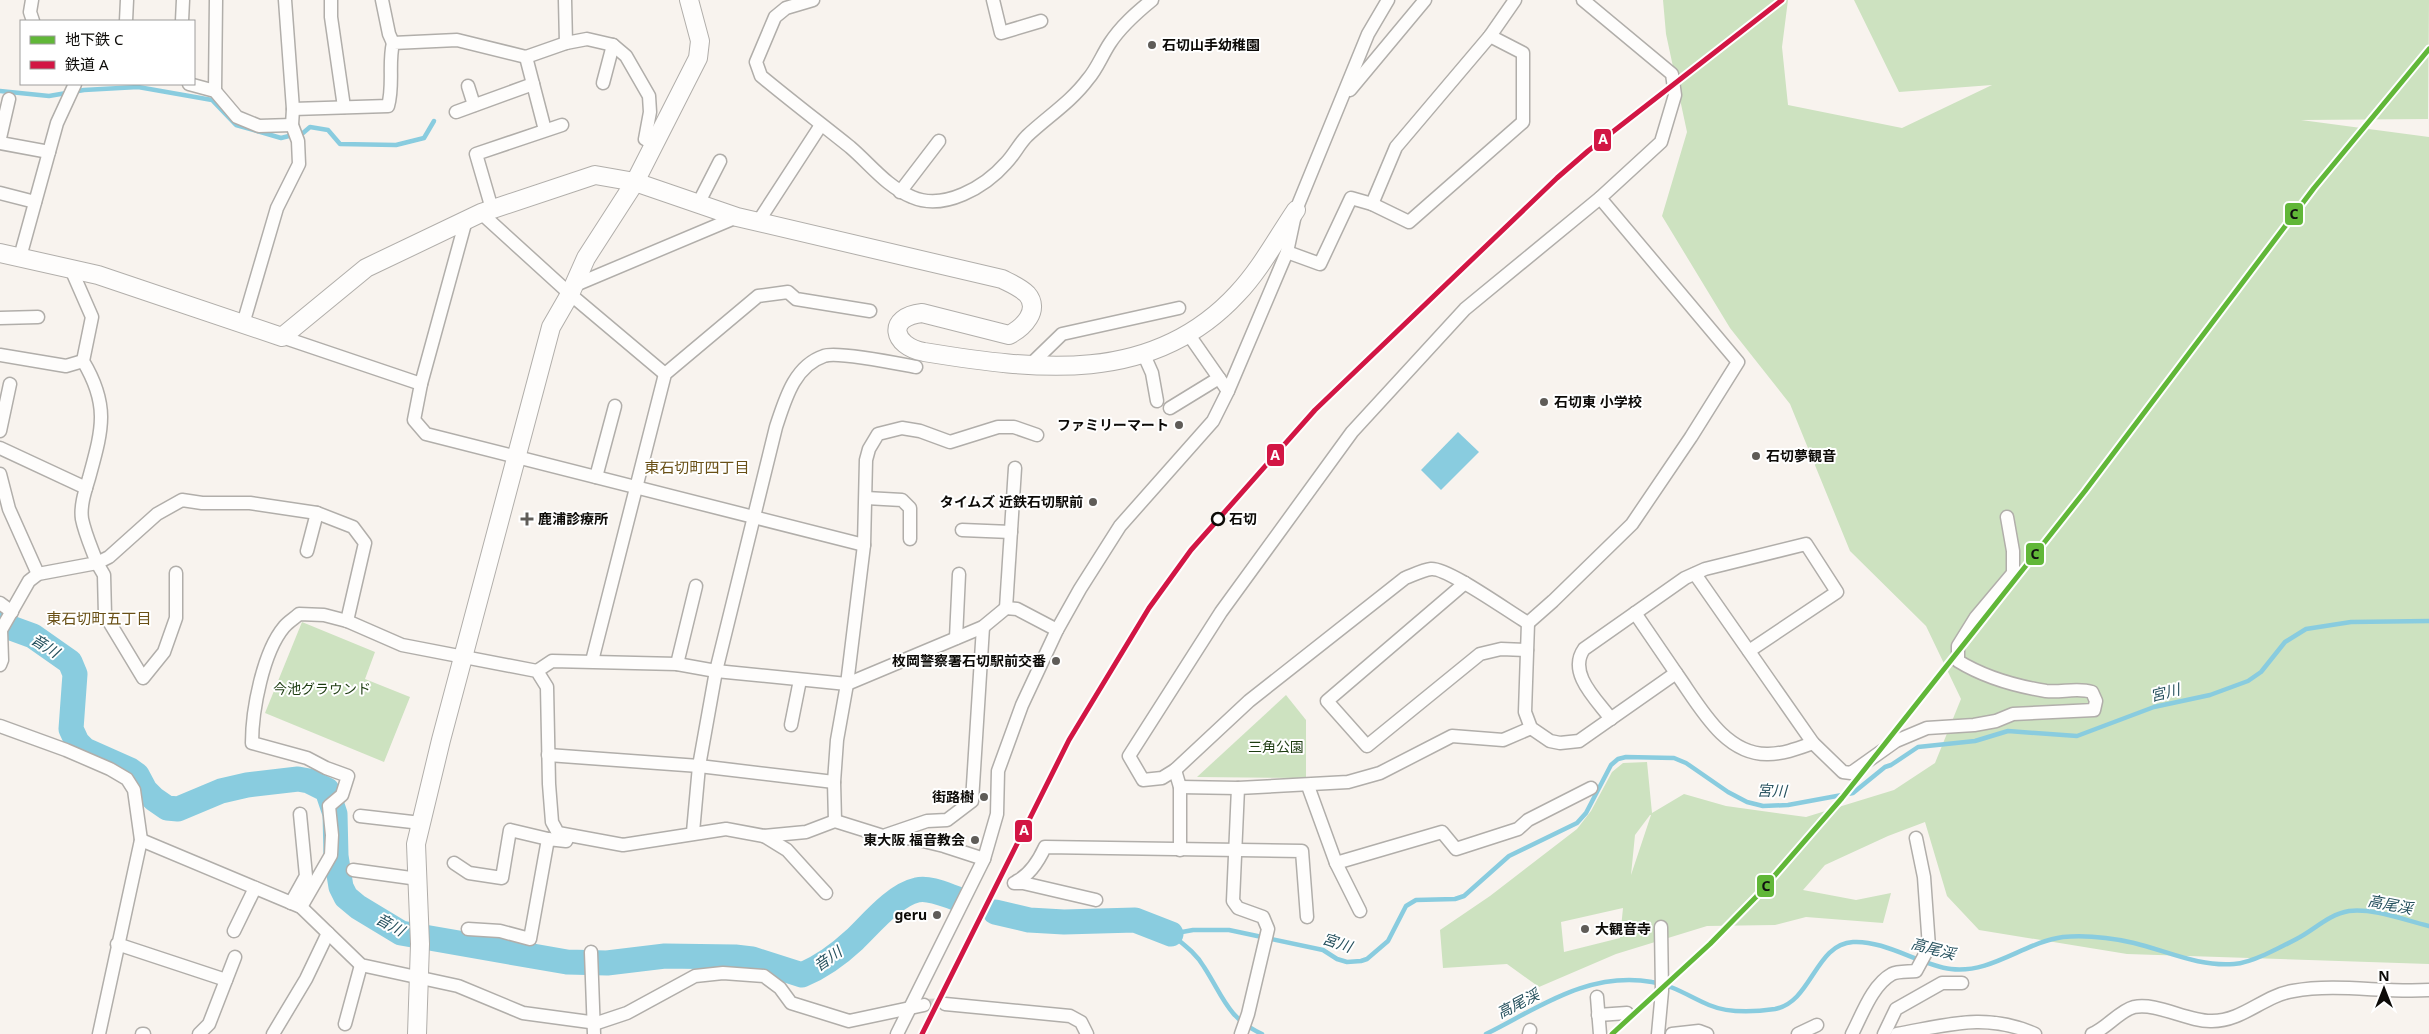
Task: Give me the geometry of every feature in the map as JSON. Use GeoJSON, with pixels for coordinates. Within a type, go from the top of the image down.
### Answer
{"type":"FeatureCollection","features":[{"type":"Feature","properties":{"kind":"street"},"geometry":{"type":"LineString","coordinates":[[32,0],[30,12],[32,20]]}},
{"type":"Feature","properties":{"kind":"street"},"geometry":{"type":"LineString","coordinates":[[126,20],[127,0]]}},
{"type":"Feature","properties":{"kind":"street"},"geometry":{"type":"LineString","coordinates":[[182,20],[183,0]]}},
{"type":"Feature","properties":{"kind":"street"},"geometry":{"type":"LineString","coordinates":[[215,91],[216,0]]}},
{"type":"Feature","properties":{"kind":"street"},"geometry":{"type":"LineString","coordinates":[[243,324],[277,208],[299,164],[298,141],[292,124],[294,110],[286,0]]}},
{"type":"Feature","properties":{"kind":"street"},"geometry":{"type":"LineString","coordinates":[[331,0],[331,17],[344,107]]}},
{"type":"Feature","properties":{"kind":"street"},"geometry":{"type":"LineString","coordinates":[[294,110],[388,106],[391,95],[390,54],[393,43],[389,34],[382,0]]}},
{"type":"Feature","properties":{"kind":"street"},"geometry":{"type":"LineString","coordinates":[[565,0],[566,43]]}},
{"type":"Feature","properties":{"kind":"street"},"geometry":{"type":"LineString","coordinates":[[417,1034],[420,936],[416,844],[515,457],[551,327],[572,290],[586,258],[635,182],[698,58],[700,40],[689,0]]}},
{"type":"Feature","properties":{"kind":"street"},"geometry":{"type":"LineString","coordinates":[[813,0],[786,8],[775,16],[756,62],[761,76],[900,192],[914,198],[931,201],[948,200],[970,191],[991,178],[1006,164],[1027,137],[1058,111],[1089,79],[1110,42],[1129,20],[1152,0]]}},
{"type":"Feature","properties":{"kind":"street"},"geometry":{"type":"LineString","coordinates":[[993,0],[1001,33],[1041,20]]}},
{"type":"Feature","properties":{"kind":"street"},"geometry":{"type":"LineString","coordinates":[[897,1034],[918,1006],[984,859],[997,814],[998,772],[1022,705],[1057,630],[1080,588],[1120,526],[1212,421],[1228,391],[1287,252],[1296,210],[1344,98],[1368,34],[1388,0]]}},
{"type":"Feature","properties":{"kind":"street"},"geometry":{"type":"LineString","coordinates":[[1344,98],[1425,0]]}},
{"type":"Feature","properties":{"kind":"street"},"geometry":{"type":"LineString","coordinates":[[1372,204],[1396,147],[1490,36],[1515,0]]}},
{"type":"Feature","properties":{"kind":"street"},"geometry":{"type":"LineString","coordinates":[[1528,623],[1451,573],[1431,568],[1405,578],[1249,701],[1175,770],[1162,778],[1143,780],[1129,756],[1221,612],[1352,432],[1465,309],[1600,198],[1661,142],[1675,95],[1672,74],[1584,0]]}},
{"type":"Feature","properties":{"kind":"street"},"geometry":{"type":"LineString","coordinates":[[1287,252],[1320,264],[1351,198],[1372,204],[1409,222],[1523,122],[1523,53],[1490,36]]}},
{"type":"Feature","properties":{"kind":"street"},"geometry":{"type":"LineString","coordinates":[[393,43],[457,40],[526,58],[566,43],[587,39],[613,46],[626,56],[649,96],[650,112],[644,139],[654,144]]}},
{"type":"Feature","properties":{"kind":"street"},"geometry":{"type":"LineString","coordinates":[[602,83],[613,46]]}},
{"type":"Feature","properties":{"kind":"street"},"geometry":{"type":"LineString","coordinates":[[526,58],[545,130]]}},
{"type":"Feature","properties":{"kind":"street"},"geometry":{"type":"LineString","coordinates":[[456,112],[533,84]]}},
{"type":"Feature","properties":{"kind":"street"},"geometry":{"type":"LineString","coordinates":[[20,257],[57,123],[75,85]]}},
{"type":"Feature","properties":{"kind":"street"},"geometry":{"type":"LineString","coordinates":[[192,85],[215,91],[237,117],[258,126],[292,124]]}},
{"type":"Feature","properties":{"kind":"street"},"geometry":{"type":"LineString","coordinates":[[468,86],[474,105]]}},
{"type":"Feature","properties":{"kind":"street"},"geometry":{"type":"LineString","coordinates":[[0,138],[10,99]]}},
{"type":"Feature","properties":{"kind":"street"},"geometry":{"type":"LineString","coordinates":[[562,125],[476,154],[480,214],[420,384],[414,420],[426,434],[864,545]]}},
{"type":"Feature","properties":{"kind":"street"},"geometry":{"type":"LineString","coordinates":[[758,222],[821,125]]}},
{"type":"Feature","properties":{"kind":"street"},"geometry":{"type":"LineString","coordinates":[[900,192],[939,141]]}},
{"type":"Feature","properties":{"kind":"street"},"geometry":{"type":"LineString","coordinates":[[0,143],[49,152]]}},
{"type":"Feature","properties":{"kind":"street"},"geometry":{"type":"LineString","coordinates":[[698,204],[720,161]]}},
{"type":"Feature","properties":{"kind":"street"},"geometry":{"type":"LineString","coordinates":[[282,337],[366,268],[480,214],[595,175],[635,182],[737,217],[1002,279],[1018,287],[1028,295],[1032,306],[1028,319],[1022,329],[1009,334],[922,313],[908,314],[901,321],[897,329],[899,340],[919,351],[1028,367],[1069,367],[1144,355],[1189,336],[1238,294],[1296,210]]}},
{"type":"Feature","properties":{"kind":"street"},"geometry":{"type":"LineString","coordinates":[[0,193],[35,202]]}},
{"type":"Feature","properties":{"kind":"street"},"geometry":{"type":"LineString","coordinates":[[1600,198],[1738,362],[1691,437],[1632,524],[1528,623],[1525,712],[1531,728],[1550,741],[1560,744],[1579,741],[1676,673]]}},
{"type":"Feature","properties":{"kind":"street"},"geometry":{"type":"LineString","coordinates":[[480,214],[572,290],[665,374]]}},
{"type":"Feature","properties":{"kind":"street"},"geometry":{"type":"LineString","coordinates":[[572,290],[737,217]]}},
{"type":"Feature","properties":{"kind":"street"},"geometry":{"type":"LineString","coordinates":[[0,253],[98,276],[420,384]]}},
{"type":"Feature","properties":{"kind":"street"},"geometry":{"type":"LineString","coordinates":[[71,269],[92,317],[83,361],[95,381],[102,416],[101,434],[86,488],[82,519],[97,563],[104,575],[105,615],[144,678],[164,652],[176,618],[176,573]]}},
{"type":"Feature","properties":{"kind":"street"},"geometry":{"type":"LineString","coordinates":[[592,661],[665,374],[758,296],[788,292],[796,299],[870,311]]}},
{"type":"Feature","properties":{"kind":"street"},"geometry":{"type":"LineString","coordinates":[[1028,367],[1062,334],[1179,308]]}},
{"type":"Feature","properties":{"kind":"street"},"geometry":{"type":"LineString","coordinates":[[0,318],[38,317]]}},
{"type":"Feature","properties":{"kind":"street"},"geometry":{"type":"LineString","coordinates":[[1189,336],[1228,391]]}},
{"type":"Feature","properties":{"kind":"street"},"geometry":{"type":"LineString","coordinates":[[0,355],[66,366],[83,361]]}},
{"type":"Feature","properties":{"kind":"street"},"geometry":{"type":"LineString","coordinates":[[693,832],[699,766],[716,671],[785,398],[797,375],[812,361],[826,355],[916,367]]}},
{"type":"Feature","properties":{"kind":"street"},"geometry":{"type":"LineString","coordinates":[[1144,355],[1152,373],[1157,401]]}},
{"type":"Feature","properties":{"kind":"street"},"geometry":{"type":"LineString","coordinates":[[1170,408],[1219,378]]}},
{"type":"Feature","properties":{"kind":"street"},"geometry":{"type":"LineString","coordinates":[[0,431],[10,384]]}},
{"type":"Feature","properties":{"kind":"street"},"geometry":{"type":"LineString","coordinates":[[596,477],[615,406]]}},
{"type":"Feature","properties":{"kind":"street"},"geometry":{"type":"LineString","coordinates":[[835,821],[834,782],[837,740],[847,684],[864,545],[866,460],[869,449],[878,434],[902,428],[920,431],[950,442],[998,427],[1014,427],[1037,435]]}},
{"type":"Feature","properties":{"kind":"street"},"geometry":{"type":"LineString","coordinates":[[0,448],[86,488]]}},
{"type":"Feature","properties":{"kind":"street"},"geometry":{"type":"LineString","coordinates":[[1006,608],[1015,468]]}},
{"type":"Feature","properties":{"kind":"street"},"geometry":{"type":"LineString","coordinates":[[0,474],[9,509],[38,574]]}},
{"type":"Feature","properties":{"kind":"street"},"geometry":{"type":"LineString","coordinates":[[866,498],[902,500],[910,508],[910,539]]}},
{"type":"Feature","properties":{"kind":"street"},"geometry":{"type":"LineString","coordinates":[[0,665],[2,660],[1,630],[30,581],[38,574],[97,563],[109,557],[156,514],[182,500],[202,503],[250,503],[317,514],[353,527],[365,543],[347,621]]}},
{"type":"Feature","properties":{"kind":"street"},"geometry":{"type":"LineString","coordinates":[[307,551],[317,514]]}},
{"type":"Feature","properties":{"kind":"street"},"geometry":{"type":"LineString","coordinates":[[1695,574],[1813,742],[1842,772],[1851,773],[1896,741],[1927,728],[1974,725],[1996,721],[2013,714],[2094,710],[2096,701],[2092,692],[2085,690],[2047,691],[1980,674],[1958,661],[1958,646],[1976,617],[2013,572],[2013,551],[2007,517]]}},
{"type":"Feature","properties":{"kind":"street"},"geometry":{"type":"LineString","coordinates":[[962,530],[1011,532]]}},
{"type":"Feature","properties":{"kind":"street"},"geometry":{"type":"LineString","coordinates":[[1611,719],[1578,672],[1579,656],[1584,649],[1685,578],[1705,569],[1806,544],[1837,592],[1749,651]]}},
{"type":"Feature","properties":{"kind":"street"},"geometry":{"type":"LineString","coordinates":[[956,638],[959,574]]}},
{"type":"Feature","properties":{"kind":"street"},"geometry":{"type":"LineString","coordinates":[[1465,583],[1327,701],[1367,746],[1480,654],[1501,649],[1527,650]]}},
{"type":"Feature","properties":{"kind":"street"},"geometry":{"type":"LineString","coordinates":[[677,664],[696,586]]}},
{"type":"Feature","properties":{"kind":"street"},"geometry":{"type":"LineString","coordinates":[[0,604],[11,614]]}},
{"type":"Feature","properties":{"kind":"street"},"geometry":{"type":"LineString","coordinates":[[296,905],[331,855],[332,835],[329,806],[342,794],[348,776],[326,768],[307,758],[252,743],[252,724],[264,666],[284,627],[299,614],[324,615],[347,621],[402,645],[538,671],[552,661],[677,664],[716,671],[847,684],[982,627],[1006,608],[1017,609],[1057,630]]}},
{"type":"Feature","properties":{"kind":"street"},"geometry":{"type":"LineString","coordinates":[[1635,613],[1676,673],[1726,739],[1742,749],[1755,754],[1791,751],[1813,742]]}},
{"type":"Feature","properties":{"kind":"street"},"geometry":{"type":"LineString","coordinates":[[883,836],[927,821],[947,820],[972,801],[982,627]]}},
{"type":"Feature","properties":{"kind":"street"},"geometry":{"type":"LineString","coordinates":[[538,671],[547,687],[552,822],[558,833],[623,845],[693,832],[726,829],[764,836],[806,832],[835,821],[883,836],[915,839],[944,846],[984,859]]}},
{"type":"Feature","properties":{"kind":"street"},"geometry":{"type":"LineString","coordinates":[[791,725],[800,680]]}},
{"type":"Feature","properties":{"kind":"street"},"geometry":{"type":"LineString","coordinates":[[0,726],[66,750],[127,779],[134,790],[141,840],[99,1034]]}},
{"type":"Feature","properties":{"kind":"street"},"geometry":{"type":"LineString","coordinates":[[1180,788],[1308,786],[1348,782],[1380,773],[1452,736],[1502,740],[1531,728]]}},
{"type":"Feature","properties":{"kind":"street"},"geometry":{"type":"LineString","coordinates":[[548,754],[699,766],[834,782]]}},
{"type":"Feature","properties":{"kind":"street"},"geometry":{"type":"LineString","coordinates":[[1175,770],[1180,788],[1180,850]]}},
{"type":"Feature","properties":{"kind":"street"},"geometry":{"type":"LineString","coordinates":[[1308,786],[1336,863],[1360,911]]}},
{"type":"Feature","properties":{"kind":"street"},"geometry":{"type":"LineString","coordinates":[[1238,788],[1233,901],[1238,908],[1263,917],[1268,929],[1248,1014],[1241,1034]]}},
{"type":"Feature","properties":{"kind":"street"},"geometry":{"type":"LineString","coordinates":[[1336,863],[1442,832],[1456,849],[1518,829],[1528,820],[1591,788]]}},
{"type":"Feature","properties":{"kind":"street"},"geometry":{"type":"LineString","coordinates":[[296,905],[306,876],[300,814]]}},
{"type":"Feature","properties":{"kind":"street"},"geometry":{"type":"LineString","coordinates":[[360,816],[421,823]]}},
{"type":"Feature","properties":{"kind":"street"},"geometry":{"type":"LineString","coordinates":[[454,863],[470,873],[502,878],[510,830],[548,839],[566,841],[567,835]]}},
{"type":"Feature","properties":{"kind":"street"},"geometry":{"type":"LineString","coordinates":[[764,836],[787,850],[826,893]]}},
{"type":"Feature","properties":{"kind":"street"},"geometry":{"type":"LineString","coordinates":[[1852,1034],[1871,997],[1882,982],[1892,974],[1916,971],[1929,947],[1924,877],[1916,838]]}},
{"type":"Feature","properties":{"kind":"street"},"geometry":{"type":"LineString","coordinates":[[468,929],[500,931],[530,939],[548,839]]}},
{"type":"Feature","properties":{"kind":"street"},"geometry":{"type":"LineString","coordinates":[[141,840],[296,905],[361,965],[480,994],[513,1011],[594,1029],[695,976],[723,974],[764,976],[780,988],[791,1003],[849,1022],[918,1006]]}},
{"type":"Feature","properties":{"kind":"street"},"geometry":{"type":"LineString","coordinates":[[1096,900],[1015,882],[1033,867],[1045,847],[1302,851],[1307,917]]}},
{"type":"Feature","properties":{"kind":"street"},"geometry":{"type":"LineString","coordinates":[[353,870],[418,879]]}},
{"type":"Feature","properties":{"kind":"street"},"geometry":{"type":"LineString","coordinates":[[234,931],[255,888]]}},
{"type":"Feature","properties":{"kind":"street"},"geometry":{"type":"LineString","coordinates":[[1658,1034],[1662,991],[1662,927]]}},
{"type":"Feature","properties":{"kind":"street"},"geometry":{"type":"LineString","coordinates":[[274,1034],[306,979],[328,933]]}},
{"type":"Feature","properties":{"kind":"street"},"geometry":{"type":"LineString","coordinates":[[117,944],[226,980]]}},
{"type":"Feature","properties":{"kind":"street"},"geometry":{"type":"LineString","coordinates":[[591,952],[594,1029]]}},
{"type":"Feature","properties":{"kind":"street"},"geometry":{"type":"LineString","coordinates":[[199,1034],[209,1024],[235,956]]}},
{"type":"Feature","properties":{"kind":"street"},"geometry":{"type":"LineString","coordinates":[[345,1024],[361,965]]}},
{"type":"Feature","properties":{"kind":"street"},"geometry":{"type":"LineString","coordinates":[[1884,1034],[1896,1009],[1942,983],[1962,983]]}},
{"type":"Feature","properties":{"kind":"street"},"geometry":{"type":"LineString","coordinates":[[2092,1034],[2133,1007],[2147,1007],[2211,1022],[2242,1015],[2276,996],[2290,991],[2323,987],[2429,990]]}},
{"type":"Feature","properties":{"kind":"street"},"geometry":{"type":"LineString","coordinates":[[1597,997],[1600,1034]]}},
{"type":"Feature","properties":{"kind":"street"},"geometry":{"type":"LineString","coordinates":[[945,1004],[1070,1016],[1081,1022],[1087,1034]]}},
{"type":"Feature","properties":{"kind":"street"},"geometry":{"type":"LineString","coordinates":[[1598,1015],[1627,1013]]}},
{"type":"Feature","properties":{"kind":"street"},"geometry":{"type":"LineString","coordinates":[[1897,1034],[1967,1021],[2014,1025],[2035,1034]]}},
{"type":"Feature","properties":{"kind":"street"},"geometry":{"type":"LineString","coordinates":[[1798,1034],[1817,1025]]}},
{"type":"Feature","properties":{"kind":"street"},"geometry":{"type":"LineString","coordinates":[[1672,1034],[1707,1034]]}},
{"type":"Feature","properties":{"kind":"green space"},"geometry":{"type":"Polygon","coordinates":[[[1663,0],[1788,0],[1782,47],[1788,105],[1902,128],[1992,85],[1899,92],[1854,0],[2429,0],[2428,119],[2301,120],[2429,137],[2429,964],[2127,954],[1979,930],[1947,896],[1925,822],[1888,836],[1825,865],[1803,890],[1856,900],[1891,893],[1883,923],[1806,917],[1775,925],[1707,926],[1616,954],[1539,987],[1507,964],[1443,968],[1440,930],[1490,896],[1577,829],[1591,811],[1612,772],[1623,763],[1647,762],[1652,813],[1684,794],[1726,806],[1806,817],[1894,790],[1935,763],[1961,699],[1926,626],[1850,551],[1790,404],[1730,328],[1662,216],[1687,132],[1666,34],[1663,0]],[[1651,815],[1635,835],[1631,875],[1651,815]],[[1623,908],[1561,922],[1564,952],[1620,938],[1623,908]]]}},
{"type":"Feature","properties":{"kind":"green space","name":"今池グラウンド"},"geometry":{"type":"Polygon","coordinates":[[[302,622],[375,652],[365,679],[410,697],[384,762],[265,713],[302,622]]]}},
{"type":"Feature","properties":{"kind":"green space","name":"三角公園"},"geometry":{"type":"Polygon","coordinates":[[[1286,695],[1306,720],[1306,778],[1197,777],[1286,695]]]}},
{"type":"Feature","properties":{"kind":"water"},"geometry":{"type":"Polygon","coordinates":[[[1458,432],[1479,452],[1441,490],[1421,470],[1458,432]]]}},
{"type":"Feature","properties":{"kind":"waterway"},"geometry":{"type":"LineString","coordinates":[[0,91],[49,96],[84,90],[138,87],[212,100],[236,125],[281,138],[289,136]]}},
{"type":"Feature","properties":{"kind":"waterway"},"geometry":{"type":"LineString","coordinates":[[303,133],[310,127],[328,130],[340,144],[396,145],[424,138],[434,121]]}},
{"type":"Feature","properties":{"kind":"waterway","name":"宮川"},"geometry":{"type":"LineString","coordinates":[[1171,934],[1193,930],[1229,930],[1323,950],[1337,959],[1347,962],[1361,961],[1367,959],[1388,941],[1406,906],[1416,900],[1455,899],[1464,896],[1509,856],[1577,823],[1586,813],[1611,765],[1618,759],[1626,757],[1674,758],[1686,763],[1728,792],[1747,802],[1763,806],[1788,805],[1853,793],[1885,767],[1918,747],[1975,741],[2008,731],[2077,736],[2154,707],[2210,695],[2248,681],[2261,672],[2285,642],[2306,629],[2351,622],[2429,621]]}},
{"type":"Feature","properties":{"kind":"waterway","name":"音川"},"geometry":{"type":"LineString","coordinates":[[0,624],[33,636],[70,662],[75,674],[71,729],[77,742],[85,750],[137,775],[145,790],[167,808],[178,809],[221,791],[247,785],[298,779],[309,781],[327,790],[335,814],[336,856],[341,887],[346,897],[358,907],[401,933],[567,962],[607,963],[665,956],[735,957],[752,959],[802,975],[836,955],[891,904],[908,893],[922,889],[958,899]]}},
{"type":"Feature","properties":{"kind":"waterway","name":"高尾渓"},"geometry":{"type":"LineString","coordinates":[[1486,1034],[1546,1003],[1586,986],[1629,980],[1652,982],[1674,988],[1716,1008],[1733,1011],[1775,1009],[1787,1004],[1797,996],[1830,952],[1840,945],[1853,942],[1877,945],[1939,967],[1951,969],[1980,967],[2049,940],[2072,936],[2117,940],[2196,961],[2234,964],[2250,961],[2267,954],[2300,937],[2329,918],[2349,911],[2369,911],[2429,926]]}},
{"type":"Feature","properties":{"kind":"waterway","name":"音川"},"geometry":{"type":"LineString","coordinates":[[995,912],[1029,920],[1064,922],[1135,920],[1171,934]]}},
{"type":"Feature","properties":{"kind":"waterway","name":"高尾渓"},"geometry":{"type":"LineString","coordinates":[[1171,934],[1197,957],[1233,1013],[1250,1028],[1262,1034]]}},
{"type":"Feature","properties":{"kind":"tunnel"},"geometry":{"type":"LineString","coordinates":[[924,1005],[945,1004]]}},
{"type":"Feature","properties":{"kind":"metro line","name":"C"},"geometry":{"type":"LineString","coordinates":[[1612,1034],[1710,944],[1756,897],[1842,798],[2085,491],[2314,188],[2429,49]]}},
{"type":"Feature","properties":{"kind":"rail line","name":"A"},"geometry":{"type":"LineString","coordinates":[[922,1034],[1069,740],[1149,608],[1191,550],[1315,410],[1557,178],[1588,151],[1782,0]]}},
{"type":"Feature","properties":{"kind":"place","name":"石切山手幼稚園"},"geometry":{"type":"Point","coordinates":[1152,45]}},
{"type":"Feature","properties":{"kind":"place","name":"石切東 小学校"},"geometry":{"type":"Point","coordinates":[1544,402]}},
{"type":"Feature","properties":{"kind":"place","name":"ファミリーマート"},"geometry":{"type":"Point","coordinates":[1179,425]}},
{"type":"Feature","properties":{"kind":"place","name":"石切夢観音"},"geometry":{"type":"Point","coordinates":[1756,456]}},
{"type":"Feature","properties":{"kind":"place","name":"タイムズ 近鉄石切駅前"},"geometry":{"type":"Point","coordinates":[1093,502]}},
{"type":"Feature","properties":{"kind":"place","name":"鹿浦診療所"},"geometry":{"type":"Point","coordinates":[527,519]}},
{"type":"Feature","properties":{"kind":"place","name":"石切"},"geometry":{"type":"Point","coordinates":[1218,519]}},
{"type":"Feature","properties":{"kind":"place","name":"枚岡警察署石切駅前交番"},"geometry":{"type":"Point","coordinates":[1056,661]}},
{"type":"Feature","properties":{"kind":"place","name":"街路樹"},"geometry":{"type":"Point","coordinates":[984,797]}},
{"type":"Feature","properties":{"kind":"place","name":"東大阪 福音教会"},"geometry":{"type":"Point","coordinates":[975,840]}},
{"type":"Feature","properties":{"kind":"place","name":"geru"},"geometry":{"type":"Point","coordinates":[937,915]}},
{"type":"Feature","properties":{"kind":"place","name":"大観音寺"},"geometry":{"type":"Point","coordinates":[1585,929]}},
{"type":"Feature","properties":{"kind":"district","name":"東石切町四丁目"},"geometry":{"type":"Point","coordinates":[697,468]}},
{"type":"Feature","properties":{"kind":"district","name":"東石切町五丁目"},"geometry":{"type":"Point","coordinates":[99,619]}}]}
